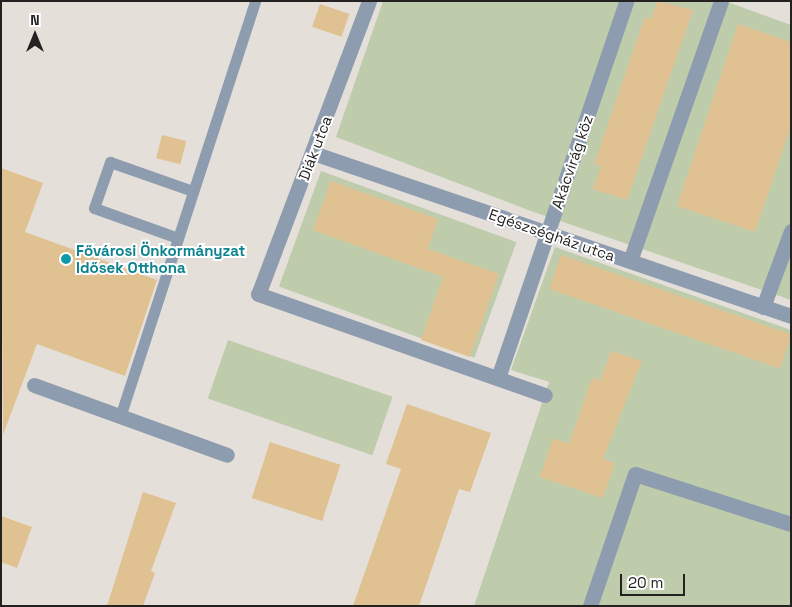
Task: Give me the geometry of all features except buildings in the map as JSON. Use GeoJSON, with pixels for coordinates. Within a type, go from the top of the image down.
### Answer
{"type":"FeatureCollection","features":[{"type":"Feature","properties":{"kind":"street","name":"Diák utca"},"geometry":{"type":"LineString","coordinates":[[369,1],[258,294],[498,378]]}},
{"type":"Feature","properties":{"kind":"street","name":"Akácvirág köz"},"geometry":{"type":"LineString","coordinates":[[498,378],[626,1]]}},
{"type":"Feature","properties":{"kind":"street"},"geometry":{"type":"LineString","coordinates":[[630,261],[721,1]]}},
{"type":"Feature","properties":{"kind":"street","name":"Egészségház utca"},"geometry":{"type":"LineString","coordinates":[[313,153],[791,316]]}},
{"type":"Feature","properties":{"kind":"street"},"geometry":{"type":"LineString","coordinates":[[763,307],[791,231]]}},
{"type":"Feature","properties":{"kind":"street"},"geometry":{"type":"LineString","coordinates":[[498,378],[545,395]]}},
{"type":"Feature","properties":{"kind":"street"},"geometry":{"type":"LineString","coordinates":[[34,385],[226,455]]}},
{"type":"Feature","properties":{"kind":"street"},"geometry":{"type":"LineString","coordinates":[[590,606],[635,474],[791,524]]}},
{"type":"Feature","properties":{"kind":"lane"},"geometry":{"type":"LineString","coordinates":[[120,417],[255,1]]}},
{"type":"Feature","properties":{"kind":"lane"},"geometry":{"type":"LineString","coordinates":[[178,238],[94,208],[110,162],[193,191]]}},
{"type":"Feature","properties":{"kind":"green space"},"geometry":{"type":"Polygon","coordinates":[[[383,1],[725,1],[791,25],[791,300],[531,211],[336,137],[383,1]]]}},
{"type":"Feature","properties":{"kind":"green space"},"geometry":{"type":"Polygon","coordinates":[[[321,171],[516,242],[474,358],[279,287],[321,171]]]}},
{"type":"Feature","properties":{"kind":"green space"},"geometry":{"type":"Polygon","coordinates":[[[555,247],[791,330],[791,606],[474,606],[549,382],[511,370],[555,247]]]}},
{"type":"Feature","properties":{"kind":"green space"},"geometry":{"type":"Polygon","coordinates":[[[228,340],[393,397],[372,455],[208,399],[228,340]]]}},
{"type":"Feature","properties":{"kind":"place","name":"Fővárosi Önkormányzat Idősek Otthona"},"geometry":{"type":"Point","coordinates":[66,259]}}]}
